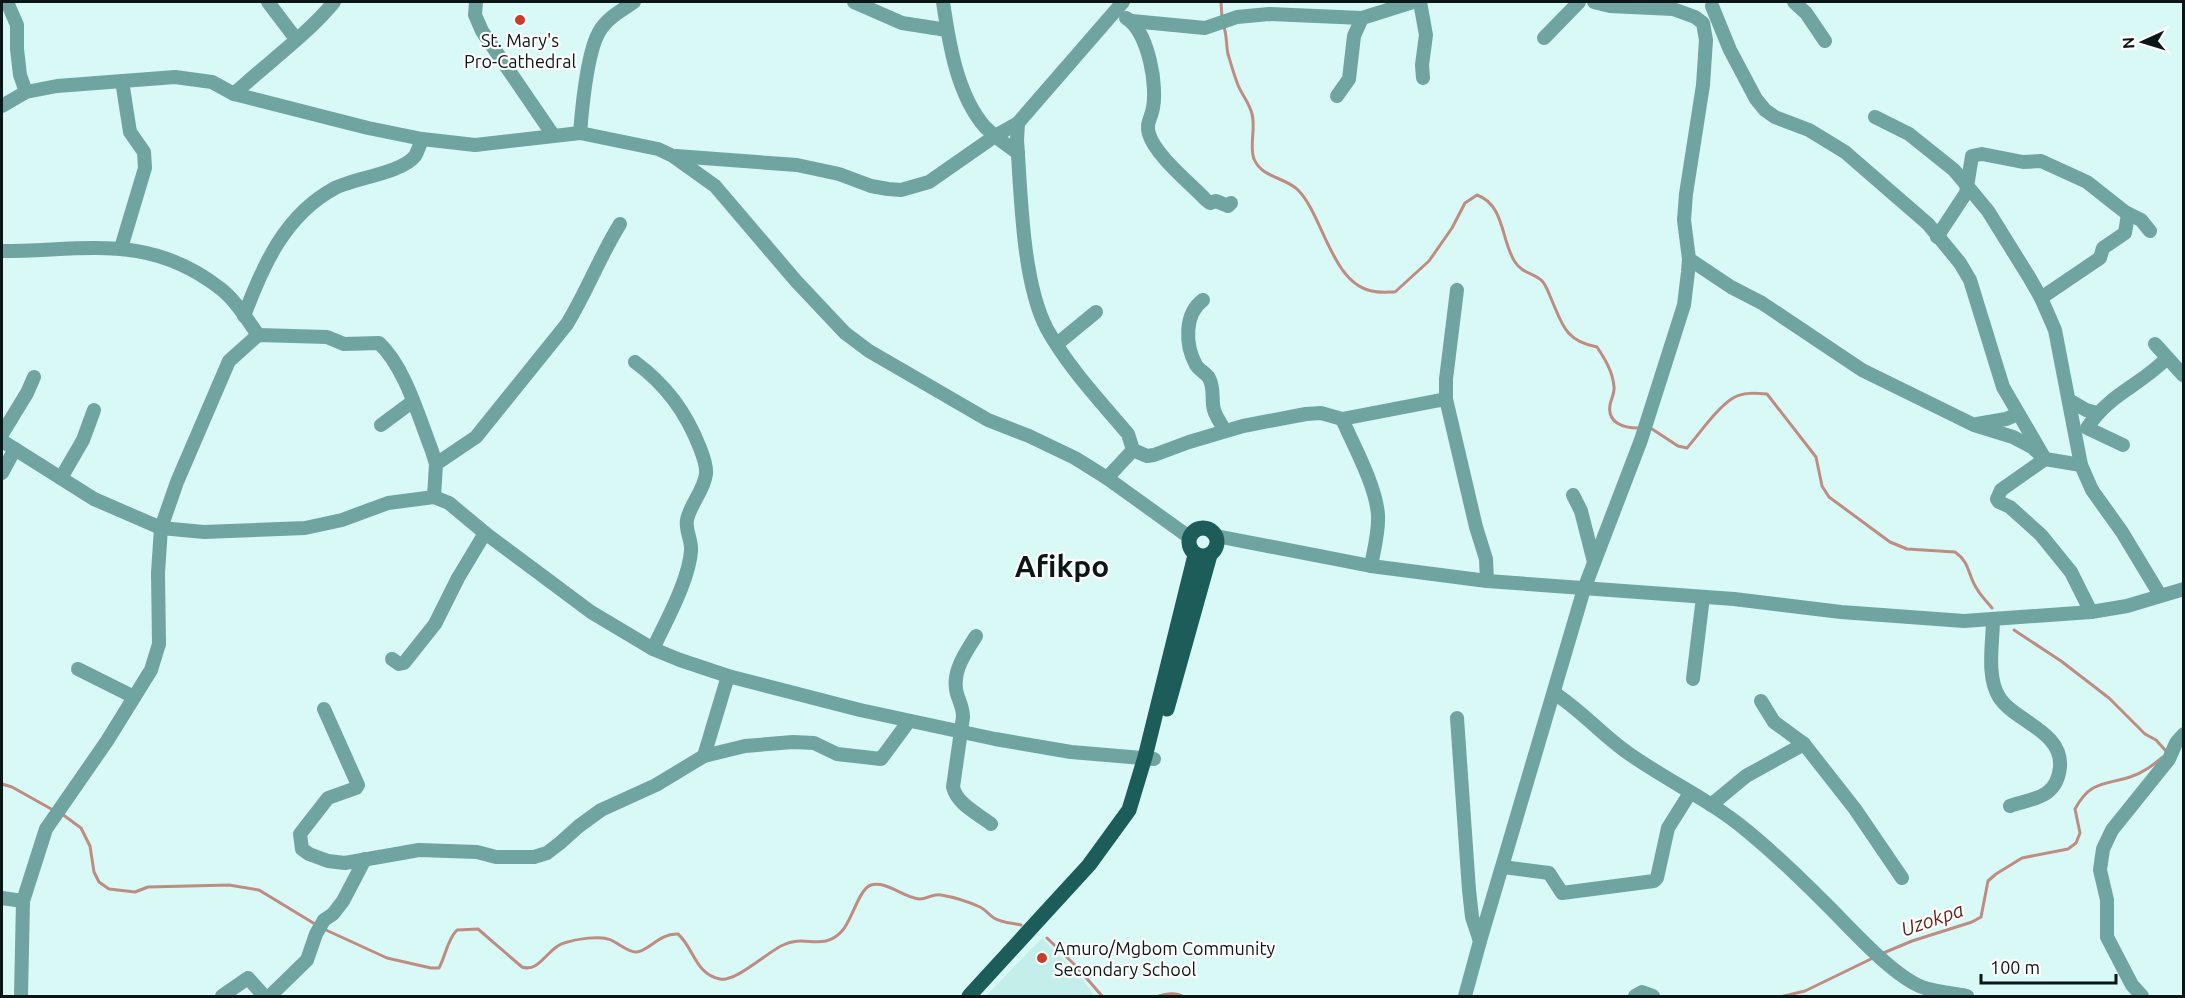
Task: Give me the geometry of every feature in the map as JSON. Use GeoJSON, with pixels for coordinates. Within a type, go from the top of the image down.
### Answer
{"type":"FeatureCollection","features":[{"type":"Feature","properties":{"kind":"main road"},"geometry":{"type":"LineString","coordinates":[[982,996],[1062,909],[1118,842],[1135,814],[1145,792],[1150,758],[1203,555],[1216,547],[1216,536],[1208,528],[1196,530],[1189,537],[1190,548],[1203,555]]}},
{"type":"Feature","properties":{"kind":"main road"},"geometry":{"type":"LineString","coordinates":[[969,996],[1089,865],[1129,810],[1150,758]]}},
{"type":"Feature","properties":{"kind":"street"},"geometry":{"type":"LineString","coordinates":[[7,2],[17,25],[20,75],[26,92]]}},
{"type":"Feature","properties":{"kind":"street"},"geometry":{"type":"LineString","coordinates":[[268,2],[296,39]]}},
{"type":"Feature","properties":{"kind":"street"},"geometry":{"type":"LineString","coordinates":[[234,94],[315,23],[334,2]]}},
{"type":"Feature","properties":{"kind":"street"},"geometry":{"type":"LineString","coordinates":[[476,2],[475,15],[482,31],[553,135]]}},
{"type":"Feature","properties":{"kind":"street"},"geometry":{"type":"LineString","coordinates":[[580,132],[582,103],[599,32],[608,20],[634,2]]}},
{"type":"Feature","properties":{"kind":"street"},"geometry":{"type":"LineString","coordinates":[[854,2],[902,23],[947,30]]}},
{"type":"Feature","properties":{"kind":"street"},"geometry":{"type":"LineString","coordinates":[[943,2],[958,76],[978,118],[995,136],[1018,153]]}},
{"type":"Feature","properties":{"kind":"street"},"geometry":{"type":"LineString","coordinates":[[673,156],[797,165],[839,174],[871,186],[901,190],[929,182],[995,136],[1018,123],[1123,2]]}},
{"type":"Feature","properties":{"kind":"street"},"geometry":{"type":"LineString","coordinates":[[1113,14],[1132,21],[1205,28],[1222,22],[1269,14],[1362,18],[1413,2]]}},
{"type":"Feature","properties":{"kind":"street"},"geometry":{"type":"LineString","coordinates":[[1420,2],[1426,35],[1422,65],[1423,78]]}},
{"type":"Feature","properties":{"kind":"street"},"geometry":{"type":"LineString","coordinates":[[1544,38],[1579,2]]}},
{"type":"Feature","properties":{"kind":"street"},"geometry":{"type":"LineString","coordinates":[[1594,2],[1610,6],[1673,9],[1695,17],[1703,23]]}},
{"type":"Feature","properties":{"kind":"street"},"geometry":{"type":"LineString","coordinates":[[1794,2],[1806,13],[1825,41]]}},
{"type":"Feature","properties":{"kind":"street"},"geometry":{"type":"LineString","coordinates":[[1466,996],[1480,941],[1584,589],[1641,440],[1684,305],[1689,260],[1684,219],[1686,194],[1703,85],[1706,40],[1703,23],[1713,4]]}},
{"type":"Feature","properties":{"kind":"street"},"geometry":{"type":"LineString","coordinates":[[1713,4],[1730,50],[1756,99],[1765,110],[1775,117],[1809,130],[1845,152],[1928,224],[1960,263],[1970,280],[2003,387],[2045,459]]}},
{"type":"Feature","properties":{"kind":"street"},"geometry":{"type":"LineString","coordinates":[[1337,96],[1349,79],[1354,36],[1362,18]]}},
{"type":"Feature","properties":{"kind":"street"},"geometry":{"type":"LineString","coordinates":[[1132,21],[1149,56],[1155,80],[1152,112],[1147,126],[1149,136],[1172,167],[1206,200],[1210,203],[1216,201],[1228,206],[1232,203]]}},
{"type":"Feature","properties":{"kind":"street"},"geometry":{"type":"LineString","coordinates":[[2,106],[26,92],[57,86],[176,77],[212,81],[234,94],[368,128],[422,139],[475,145],[580,132],[658,149],[673,156],[712,183],[796,281],[845,333],[861,345],[886,362],[988,420],[1075,458],[1189,537]]}},
{"type":"Feature","properties":{"kind":"street"},"geometry":{"type":"LineString","coordinates":[[122,81],[130,132],[144,152],[145,168],[122,248]]}},
{"type":"Feature","properties":{"kind":"street"},"geometry":{"type":"LineString","coordinates":[[1875,117],[1909,134],[1954,170],[1988,212],[2041,298],[2055,330],[2069,400],[2081,428],[2080,465],[2091,490],[2121,532],[2160,595]]}},
{"type":"Feature","properties":{"kind":"street"},"geometry":{"type":"LineString","coordinates":[[1018,123],[1018,153],[1027,254],[1041,315],[1082,378],[1128,434],[1133,450],[1147,456],[1154,455],[1225,431],[1306,414],[1321,413],[1342,419],[1446,399]]}},
{"type":"Feature","properties":{"kind":"street"},"geometry":{"type":"LineString","coordinates":[[244,316],[261,271],[284,231],[313,203],[336,188],[394,168],[414,157],[422,139]]}},
{"type":"Feature","properties":{"kind":"street"},"geometry":{"type":"LineString","coordinates":[[1937,237],[1966,194],[1972,156],[1983,154],[2023,162],[2041,161],[2087,182],[2128,214],[2141,220],[2150,231]]}},
{"type":"Feature","properties":{"kind":"street"},"geometry":{"type":"LineString","coordinates":[[712,183],[708,169],[714,159]]}},
{"type":"Feature","properties":{"kind":"street"},"geometry":{"type":"LineString","coordinates":[[2041,298],[2100,258],[2103,248],[2125,233],[2128,214]]}},
{"type":"Feature","properties":{"kind":"street"},"geometry":{"type":"LineString","coordinates":[[436,464],[476,437],[530,367],[567,324],[580,303],[604,249],[620,224]]}},
{"type":"Feature","properties":{"kind":"street"},"geometry":{"type":"LineString","coordinates":[[2,251],[73,247],[122,248],[152,253],[192,271],[221,289],[258,335]]}},
{"type":"Feature","properties":{"kind":"street"},"geometry":{"type":"LineString","coordinates":[[1689,260],[1731,287],[1762,303],[1862,370],[1974,425],[2013,437],[2032,447],[2045,459],[2080,465]]}},
{"type":"Feature","properties":{"kind":"street"},"geometry":{"type":"LineString","coordinates":[[1457,290],[1446,379],[1446,399],[1486,559],[1487,581]]}},
{"type":"Feature","properties":{"kind":"street"},"geometry":{"type":"LineString","coordinates":[[1203,300],[1190,316],[1190,345],[1197,368],[1209,376],[1214,391],[1214,410],[1225,431]]}},
{"type":"Feature","properties":{"kind":"street"},"geometry":{"type":"LineString","coordinates":[[1058,344],[1096,312]]}},
{"type":"Feature","properties":{"kind":"street"},"geometry":{"type":"LineString","coordinates":[[21,996],[22,901],[46,829],[107,741],[151,670],[159,644],[158,573],[161,528],[177,482],[229,361],[258,335],[327,337],[344,344],[379,343],[390,352],[401,372],[436,464],[434,497]]}},
{"type":"Feature","properties":{"kind":"street"},"geometry":{"type":"LineString","coordinates":[[2155,344],[2183,375]]}},
{"type":"Feature","properties":{"kind":"street"},"geometry":{"type":"LineString","coordinates":[[2081,428],[2112,399],[2157,369],[2167,358]]}},
{"type":"Feature","properties":{"kind":"street"},"geometry":{"type":"LineString","coordinates":[[635,362],[652,375],[675,399],[692,428],[707,471],[704,485],[687,518],[686,527],[691,544],[688,567],[653,649]]}},
{"type":"Feature","properties":{"kind":"street"},"geometry":{"type":"LineString","coordinates":[[2,434],[34,377]]}},
{"type":"Feature","properties":{"kind":"street"},"geometry":{"type":"LineString","coordinates":[[2069,400],[2086,410],[2097,413]]}},
{"type":"Feature","properties":{"kind":"street"},"geometry":{"type":"LineString","coordinates":[[381,425],[412,402]]}},
{"type":"Feature","properties":{"kind":"street"},"geometry":{"type":"LineString","coordinates":[[61,478],[83,440],[94,410]]}},
{"type":"Feature","properties":{"kind":"street"},"geometry":{"type":"LineString","coordinates":[[1974,425],[2006,419],[2018,414]]}},
{"type":"Feature","properties":{"kind":"street"},"geometry":{"type":"LineString","coordinates":[[1342,419],[1374,496],[1378,514],[1378,529],[1371,566]]}},
{"type":"Feature","properties":{"kind":"street"},"geometry":{"type":"LineString","coordinates":[[2081,428],[2123,445]]}},
{"type":"Feature","properties":{"kind":"street"},"geometry":{"type":"LineString","coordinates":[[2,441],[94,499],[161,528],[204,532],[305,528],[342,520],[388,503],[434,497],[448,503],[591,612],[653,649],[680,660],[728,676],[961,732],[1071,752],[1150,758]]}},
{"type":"Feature","properties":{"kind":"street"},"geometry":{"type":"LineString","coordinates":[[2,473],[15,449]]}},
{"type":"Feature","properties":{"kind":"street"},"geometry":{"type":"LineString","coordinates":[[1107,478],[1133,450]]}},
{"type":"Feature","properties":{"kind":"street"},"geometry":{"type":"LineString","coordinates":[[2045,459],[2001,490],[1997,499],[2010,507],[2041,536],[2071,572],[2091,612]]}},
{"type":"Feature","properties":{"kind":"street"},"geometry":{"type":"LineString","coordinates":[[1573,495],[1581,511],[1594,562]]}},
{"type":"Feature","properties":{"kind":"street"},"geometry":{"type":"LineString","coordinates":[[392,659],[399,664],[404,663],[422,642],[435,624],[458,578],[485,533]]}},
{"type":"Feature","properties":{"kind":"street"},"geometry":{"type":"LineString","coordinates":[[1216,536],[1371,566],[1487,581],[1703,597],[1964,621],[2091,612],[2127,606],[2184,589]]}},
{"type":"Feature","properties":{"kind":"street"},"geometry":{"type":"LineString","coordinates":[[1693,679],[1703,597]]}},
{"type":"Feature","properties":{"kind":"street"},"geometry":{"type":"LineString","coordinates":[[1993,619],[1992,676],[1998,695],[2007,708],[2043,733],[2056,748],[2060,764],[2058,781],[2053,789],[2046,794],[2010,806]]}},
{"type":"Feature","properties":{"kind":"street"},"geometry":{"type":"LineString","coordinates":[[976,636],[956,672],[956,690],[963,708],[953,775],[954,794],[991,824]]}},
{"type":"Feature","properties":{"kind":"street"},"geometry":{"type":"LineString","coordinates":[[78,669],[134,697]]}},
{"type":"Feature","properties":{"kind":"street"},"geometry":{"type":"LineString","coordinates":[[704,756],[728,676]]}},
{"type":"Feature","properties":{"kind":"street"},"geometry":{"type":"LineString","coordinates":[[1554,693],[1572,704],[1608,738],[1628,753],[1743,827],[1774,853],[1902,975],[1922,987],[1962,996]]}},
{"type":"Feature","properties":{"kind":"street"},"geometry":{"type":"LineString","coordinates":[[1761,700],[1774,722],[1803,744],[1855,809],[1902,878]]}},
{"type":"Feature","properties":{"kind":"street"},"geometry":{"type":"LineString","coordinates":[[324,708],[358,784],[356,788],[328,798],[300,834],[299,842],[302,849],[309,854],[328,861],[345,863],[419,850],[477,852],[496,857],[534,857],[547,853],[601,810],[656,785],[704,756],[745,746],[793,742],[814,743],[837,754],[881,759],[909,721]]}},
{"type":"Feature","properties":{"kind":"street"},"geometry":{"type":"LineString","coordinates":[[1457,718],[1469,890],[1472,917],[1480,941]]}},
{"type":"Feature","properties":{"kind":"street"},"geometry":{"type":"LineString","coordinates":[[2142,996],[2132,985],[2107,937],[2107,900],[2100,870],[2103,849],[2112,830],[2169,759],[2176,743],[2184,734]]}},
{"type":"Feature","properties":{"kind":"street"},"geometry":{"type":"LineString","coordinates":[[1711,805],[1746,776],[1803,744]]}},
{"type":"Feature","properties":{"kind":"street"},"geometry":{"type":"LineString","coordinates":[[1503,867],[1549,873],[1562,893],[1654,881],[1657,878],[1668,828],[1690,793]]}},
{"type":"Feature","properties":{"kind":"street"},"geometry":{"type":"LineString","coordinates":[[270,996],[307,960],[324,920],[333,914],[344,901],[365,859]]}},
{"type":"Feature","properties":{"kind":"street"},"geometry":{"type":"LineString","coordinates":[[2,898],[22,901]]}},
{"type":"Feature","properties":{"kind":"street"},"geometry":{"type":"LineString","coordinates":[[222,996],[248,978],[264,996]]}},
{"type":"Feature","properties":{"kind":"street"},"geometry":{"type":"LineString","coordinates":[[1635,996],[1642,992],[1653,996]]}},
{"type":"Feature","properties":{"kind":"shaded area","name":"Amuro/Mgbom Community Secondary School"},"geometry":{"type":"Polygon","coordinates":[[[1042,938],[1081,977],[1094,996],[986,996],[1042,938]]]}},
{"type":"Feature","properties":{"kind":"waterway"},"geometry":{"type":"LineString","coordinates":[[1221,2],[1222,18]]}},
{"type":"Feature","properties":{"kind":"waterway"},"geometry":{"type":"LineString","coordinates":[[1224,27],[1228,54],[1234,73],[1252,114],[1254,159],[1262,170],[1293,186],[1307,201],[1329,247],[1347,276],[1358,286],[1372,291],[1395,292],[1429,261],[1452,228],[1465,203],[1477,195],[1486,200],[1498,215],[1510,254],[1515,262],[1521,269],[1538,277],[1544,283],[1566,329],[1577,340],[1597,347],[1603,356],[1613,381],[1611,416],[1622,425],[1638,428]]}},
{"type":"Feature","properties":{"kind":"waterway"},"geometry":{"type":"LineString","coordinates":[[1652,429],[1678,446],[1687,448],[1727,402],[1745,394],[1767,394],[1816,457],[1822,486],[1829,497],[1890,542],[1907,549],[1955,552],[1964,560],[1974,584],[1992,608]]}},
{"type":"Feature","properties":{"kind":"waterway"},"geometry":{"type":"LineString","coordinates":[[2014,630],[2061,661],[2109,698],[2145,734],[2156,740],[2166,751]]}},
{"type":"Feature","properties":{"kind":"waterway","name":"Uzokpa"},"geometry":{"type":"LineString","coordinates":[[1881,954],[1981,917],[1988,881],[1996,874],[2022,858],[2068,849],[2076,843],[2080,833],[2075,809],[2086,793],[2098,786],[2139,773],[2163,757]]}},
{"type":"Feature","properties":{"kind":"waterway"},"geometry":{"type":"LineString","coordinates":[[2,784],[12,787],[53,810]]}},
{"type":"Feature","properties":{"kind":"waterway"},"geometry":{"type":"LineString","coordinates":[[62,814],[81,828],[90,846],[94,872],[99,882],[109,889],[135,892],[148,887],[229,885],[259,890],[315,924]]}},
{"type":"Feature","properties":{"kind":"waterway"},"geometry":{"type":"LineString","coordinates":[[326,930],[387,958],[431,968],[439,968],[451,938],[457,930],[478,929],[522,967],[528,968],[539,963],[558,945],[575,940],[606,939],[636,952],[665,936],[678,934],[705,972],[720,979],[727,979],[742,972],[783,945],[799,941],[821,942],[835,937],[846,926],[859,898],[871,885],[883,885],[919,899],[938,895],[956,898],[980,907],[997,920],[1021,925]]}},
{"type":"Feature","properties":{"kind":"waterway","name":"Uzokpa"},"geometry":{"type":"LineString","coordinates":[[1047,938],[1102,996]]}},
{"type":"Feature","properties":{"kind":"waterway","name":"Uzokpa"},"geometry":{"type":"LineString","coordinates":[[1784,996],[1805,991],[1873,958]]}},
{"type":"Feature","properties":{"kind":"waterway","name":"Uzokpa"},"geometry":{"type":"LineString","coordinates":[[1159,996],[1167,994],[1182,996]]}},
{"type":"Feature","properties":{"kind":"place","name":"St. Mary's Pro-Cathedral"},"geometry":{"type":"Point","coordinates":[520,20]}},
{"type":"Feature","properties":{"kind":"place","name":"Amuro/Mgbom Community Secondary School"},"geometry":{"type":"Point","coordinates":[1042,958]}},
{"type":"Feature","properties":{"kind":"district","name":"Afikpo"},"geometry":{"type":"Point","coordinates":[1062,566]}}]}
